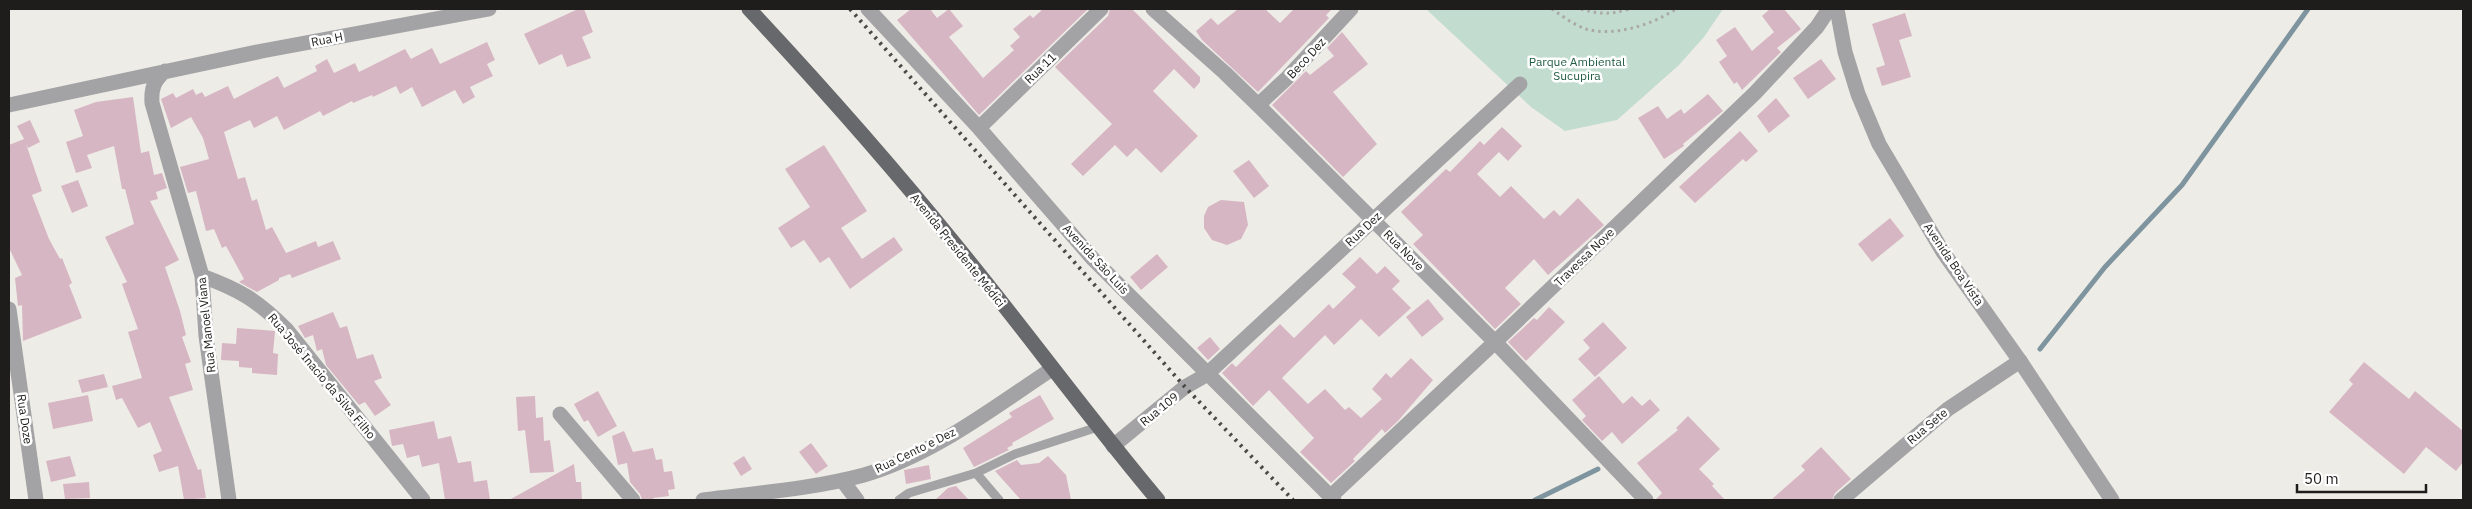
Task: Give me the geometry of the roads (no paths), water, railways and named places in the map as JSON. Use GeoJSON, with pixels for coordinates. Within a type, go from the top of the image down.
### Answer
{"type":"FeatureCollection","features":[{"type":"Feature","properties":{"kind":"main road","name":"Avenida Presidente Médici"},"geometry":{"type":"LineString","coordinates":[[749,9],[817,81],[874,146],[960,250],[1098,428],[1158,500]]}},
{"type":"Feature","properties":{"kind":"street","name":"Rua H"},"geometry":{"type":"LineString","coordinates":[[9,105],[165,71],[489,9]]}},
{"type":"Feature","properties":{"kind":"street","name":"Avenida São Luis"},"geometry":{"type":"LineString","coordinates":[[868,9],[980,128],[1093,259],[1206,375],[1332,498]]}},
{"type":"Feature","properties":{"kind":"street","name":"Rua 11"},"geometry":{"type":"LineString","coordinates":[[980,128],[1101,9]]}},
{"type":"Feature","properties":{"kind":"street","name":"Rua Nove"},"geometry":{"type":"LineString","coordinates":[[1153,9],[1258,104],[1496,342],[1646,500]]}},
{"type":"Feature","properties":{"kind":"street","name":"Beco Dez"},"geometry":{"type":"LineString","coordinates":[[1258,104],[1286,80],[1351,9]]}},
{"type":"Feature","properties":{"kind":"street","name":"Travessa Nove"},"geometry":{"type":"LineString","coordinates":[[1332,498],[1755,92],[1817,27],[1829,9]]}},
{"type":"Feature","properties":{"kind":"street","name":"Avenida Boa Vista"},"geometry":{"type":"LineString","coordinates":[[1837,9],[1845,52],[1858,94],[1879,144],[1943,252],[2020,361],[2112,500]]}},
{"type":"Feature","properties":{"kind":"street","name":"Rua Manoel Viana"},"geometry":{"type":"LineString","coordinates":[[165,71],[151,89],[152,103],[202,276],[205,327],[229,500]]}},
{"type":"Feature","properties":{"kind":"street","name":"Rua Dez"},"geometry":{"type":"LineString","coordinates":[[1206,375],[1520,84]]}},
{"type":"Feature","properties":{"kind":"street","name":"Rua José Inacio da Silva Filho"},"geometry":{"type":"LineString","coordinates":[[202,276],[243,293],[264,306],[286,329],[423,500]]}},
{"type":"Feature","properties":{"kind":"street","name":"Rua Doze"},"geometry":{"type":"LineString","coordinates":[[9,309],[36,500]]}},
{"type":"Feature","properties":{"kind":"street","name":"Rua Sete"},"geometry":{"type":"LineString","coordinates":[[1841,500],[1948,409],[2020,361]]}},
{"type":"Feature","properties":{"kind":"street","name":"Rua Cento e Dez"},"geometry":{"type":"LineString","coordinates":[[703,500],[842,480],[884,467],[923,450],[989,411],[1052,369]]}},
{"type":"Feature","properties":{"kind":"street","name":"Rua 109"},"geometry":{"type":"LineString","coordinates":[[1113,446],[1185,387],[1206,375]]}},
{"type":"Feature","properties":{"kind":"street"},"geometry":{"type":"LineString","coordinates":[[560,414],[633,500]]}},
{"type":"Feature","properties":{"kind":"street"},"geometry":{"type":"LineString","coordinates":[[842,480],[857,500]]}},
{"type":"Feature","properties":{"kind":"lane"},"geometry":{"type":"LineString","coordinates":[[899,500],[909,493],[976,473],[1015,454],[1098,428]]}},
{"type":"Feature","properties":{"kind":"lane"},"geometry":{"type":"LineString","coordinates":[[976,473],[1000,500]]}},
{"type":"Feature","properties":{"kind":"waterway"},"geometry":{"type":"LineString","coordinates":[[2040,349],[2105,267],[2182,185],[2308,9]]}},
{"type":"Feature","properties":{"kind":"waterway"},"geometry":{"type":"LineString","coordinates":[[1535,500],[1598,469]]}},
{"type":"Feature","properties":{"kind":"railway"},"geometry":{"type":"LineString","coordinates":[[850,9],[1185,387],[1293,500]]}},
{"type":"Feature","properties":{"kind":"park label","name":"Parque Ambiental Sucupira"},"geometry":{"type":"Point","coordinates":[1577,68]}}]}
